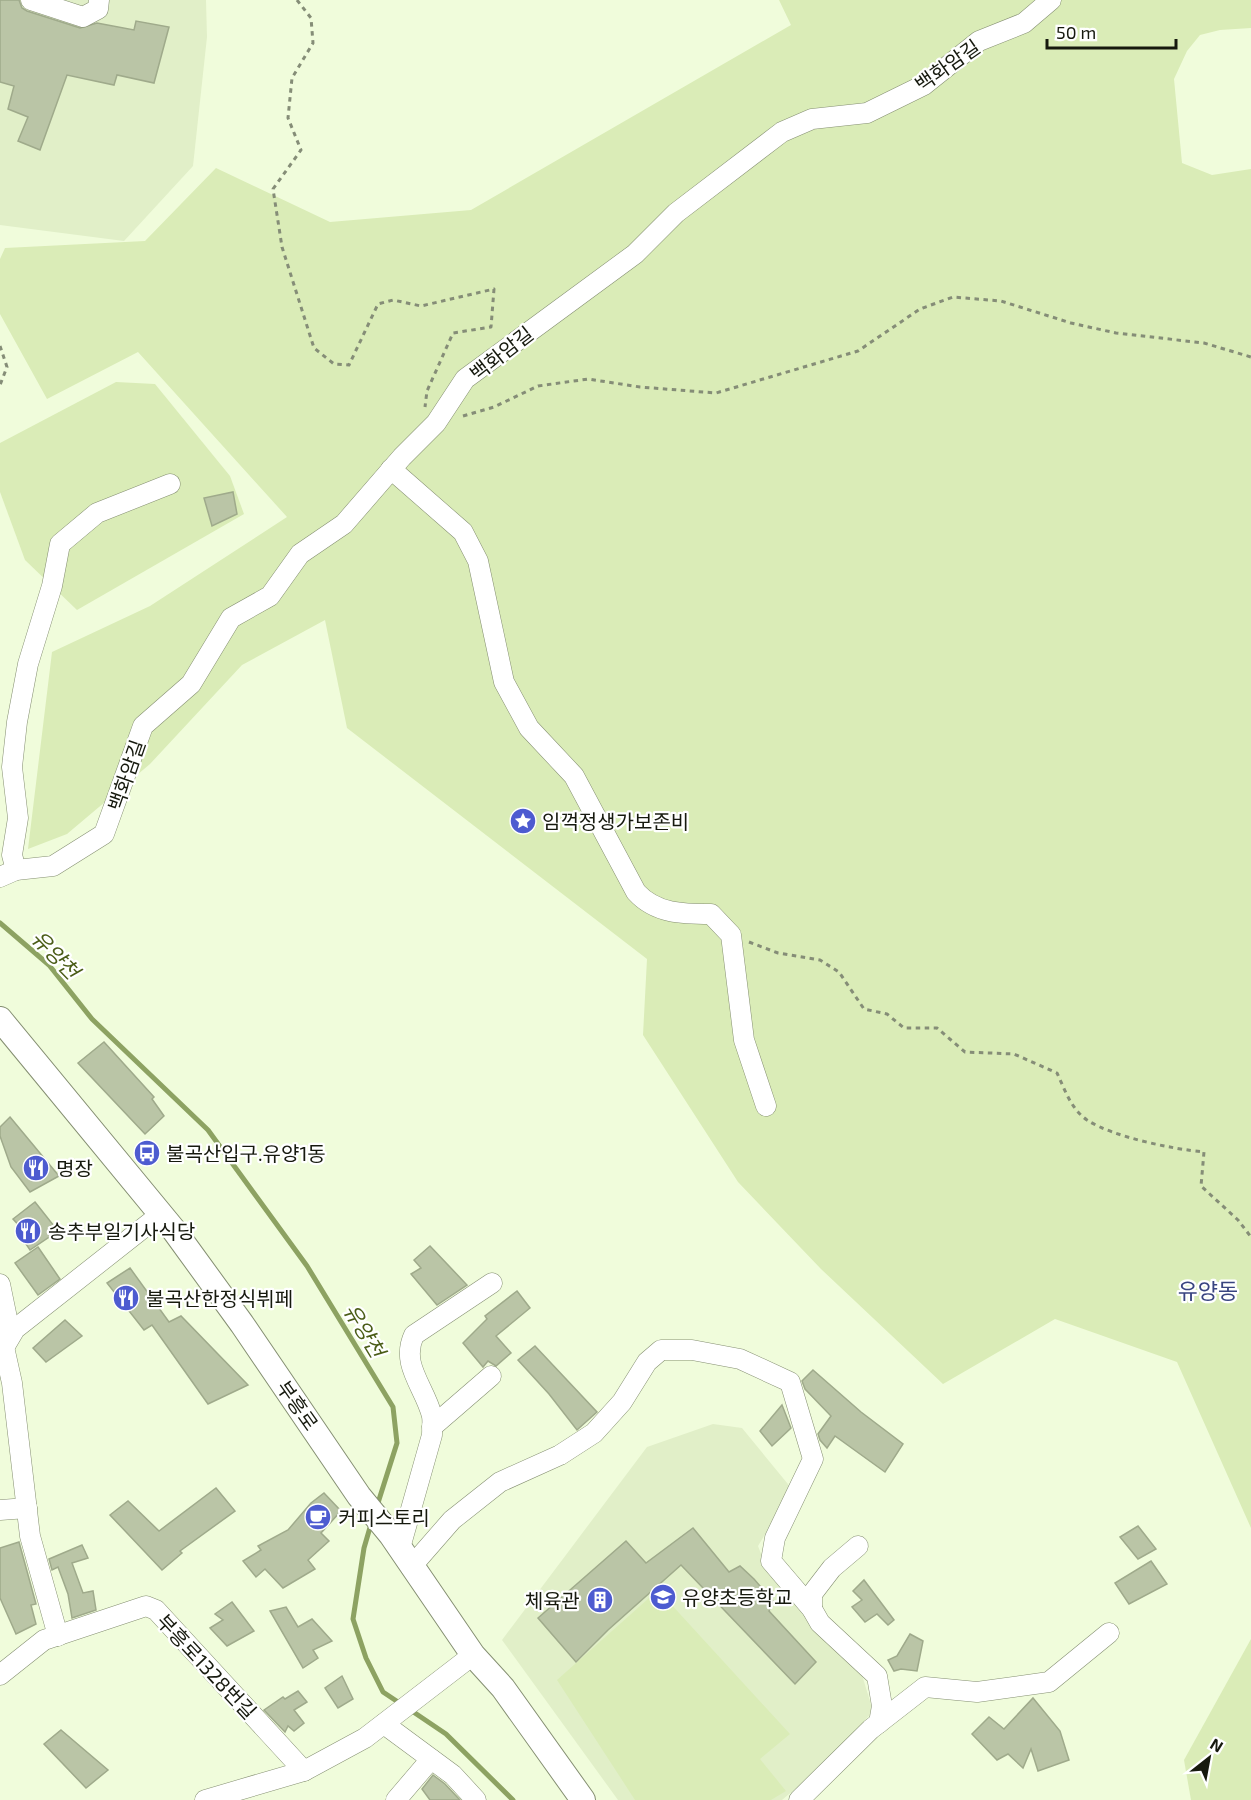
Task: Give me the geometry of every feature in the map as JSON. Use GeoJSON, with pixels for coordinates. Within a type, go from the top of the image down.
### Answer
{"type":"FeatureCollection","features":[{"type":"Feature","properties":{"kind":"main road","name":"부흥로"},"geometry":{"type":"LineString","coordinates":[[0,1019],[161,1214],[242,1324],[359,1496],[401,1550],[473,1655],[503,1688],[583,1800]]}},
{"type":"Feature","properties":{"kind":"street"},"geometry":{"type":"LineString","coordinates":[[31,0],[83,16],[98,9],[99,0]]}},
{"type":"Feature","properties":{"kind":"street","name":"백화암길"},"geometry":{"type":"LineString","coordinates":[[170,484],[97,513],[60,544],[52,586],[28,664],[17,722],[12,767],[18,818],[8,873],[53,866],[104,834],[143,726],[191,684],[231,618],[270,596],[300,555],[344,524],[391,469],[436,423],[465,379],[634,254],[676,213],[782,132],[812,119],[867,113],[924,85],[979,41],[1024,22],[1051,0]]}},
{"type":"Feature","properties":{"kind":"street"},"geometry":{"type":"LineString","coordinates":[[391,469],[463,532],[478,561],[504,682],[529,728],[574,776],[636,892],[648,905],[681,915],[711,914],[731,935],[744,1040],[766,1106]]}},
{"type":"Feature","properties":{"kind":"street"},"geometry":{"type":"LineString","coordinates":[[2,1348],[15,1329],[161,1214]]}},
{"type":"Feature","properties":{"kind":"street"},"geometry":{"type":"LineString","coordinates":[[401,1550],[432,1435],[432,1416],[409,1362],[410,1345],[414,1335],[492,1283]]}},
{"type":"Feature","properties":{"kind":"street"},"geometry":{"type":"LineString","coordinates":[[0,1284],[7,1318],[2,1348],[12,1383],[30,1536],[58,1636]]}},
{"type":"Feature","properties":{"kind":"street"},"geometry":{"type":"LineString","coordinates":[[401,1550],[452,1520],[500,1482],[560,1455],[594,1433],[622,1402],[647,1362],[661,1350],[692,1350],[740,1359],[790,1382],[813,1460],[775,1538],[771,1562],[812,1609],[820,1623],[877,1676],[882,1706],[879,1723]]}},
{"type":"Feature","properties":{"kind":"street"},"geometry":{"type":"LineString","coordinates":[[432,1427],[491,1376]]}},
{"type":"Feature","properties":{"kind":"street"},"geometry":{"type":"LineString","coordinates":[[0,1510],[27,1508]]}},
{"type":"Feature","properties":{"kind":"street"},"geometry":{"type":"LineString","coordinates":[[812,1609],[812,1594],[832,1568],[858,1546]]}},
{"type":"Feature","properties":{"kind":"street","name":"부흥로1328번길"},"geometry":{"type":"LineString","coordinates":[[0,1675],[44,1640],[146,1606],[156,1610],[304,1771]]}},
{"type":"Feature","properties":{"kind":"street"},"geometry":{"type":"LineString","coordinates":[[799,1800],[879,1723],[925,1687],[977,1692],[1049,1682],[1109,1633]]}},
{"type":"Feature","properties":{"kind":"street"},"geometry":{"type":"LineString","coordinates":[[206,1800],[304,1771],[365,1738],[473,1655]]}},
{"type":"Feature","properties":{"kind":"street"},"geometry":{"type":"LineString","coordinates":[[389,1719],[431,1759],[453,1775],[476,1800]]}},
{"type":"Feature","properties":{"kind":"street"},"geometry":{"type":"LineString","coordinates":[[396,1800],[431,1759]]}},
{"type":"Feature","properties":{"kind":"path"},"geometry":{"type":"LineString","coordinates":[[297,0],[311,18],[313,43],[292,78],[288,118],[301,150],[273,189],[282,247],[314,348],[334,364],[349,365],[378,304],[393,300],[421,306],[494,289],[491,327],[453,333],[428,391],[422,422],[436,423],[494,407],[538,386],[588,379],[640,387],[716,393],[858,351],[920,309],[953,297],[1001,301],[1071,323],[1116,333],[1204,344],[1251,357]]}},
{"type":"Feature","properties":{"kind":"path"},"geometry":{"type":"LineString","coordinates":[[0,346],[7,367],[0,385]]}},
{"type":"Feature","properties":{"kind":"path"},"geometry":{"type":"LineString","coordinates":[[731,935],[778,953],[820,960],[839,972],[864,1009],[887,1014],[904,1028],[937,1028],[965,1052],[1014,1054],[1058,1073],[1070,1102],[1087,1119],[1168,1149],[1204,1152],[1201,1186],[1238,1220],[1251,1238]]}},
{"type":"Feature","properties":{"kind":"shaded area"},"geometry":{"type":"Polygon","coordinates":[[[0,0],[206,0],[207,37],[193,166],[124,241],[0,225],[0,0]]]}},
{"type":"Feature","properties":{"kind":"shaded area"},"geometry":{"type":"Polygon","coordinates":[[[779,0],[1251,0],[1251,28],[1220,30],[1200,35],[1187,51],[1174,79],[1182,163],[1212,175],[1251,169],[1251,1528],[1177,1362],[1055,1319],[943,1384],[821,1269],[738,1182],[643,1035],[647,959],[347,728],[325,620],[242,665],[150,764],[67,834],[28,849],[52,652],[150,606],[287,517],[138,352],[47,399],[0,314],[0,259],[5,248],[145,241],[216,168],[330,222],[471,210],[791,25],[779,0]]]}},
{"type":"Feature","properties":{"kind":"shaded area"},"geometry":{"type":"Polygon","coordinates":[[[116,382],[155,384],[230,476],[244,514],[77,610],[25,560],[0,492],[0,443],[116,382]]]}},
{"type":"Feature","properties":{"kind":"shaded area","name":"유양초등학교"},"geometry":{"type":"Polygon","coordinates":[[[713,1424],[742,1428],[792,1489],[758,1546],[765,1564],[817,1630],[862,1675],[873,1711],[833,1757],[782,1800],[618,1800],[502,1640],[647,1447],[713,1424]]]}},
{"type":"Feature","properties":{"kind":"shaded area"},"geometry":{"type":"Polygon","coordinates":[[[658,1590],[790,1734],[760,1759],[786,1791],[771,1800],[635,1800],[557,1680],[658,1590]]]}},
{"type":"Feature","properties":{"kind":"shaded area"},"geometry":{"type":"Polygon","coordinates":[[[1251,1639],[1251,1800],[1191,1800],[1184,1760],[1251,1639]]]}},
{"type":"Feature","properties":{"kind":"building"},"geometry":{"type":"Polygon","coordinates":[[[0,0],[19,0],[22,8],[27,11],[80,28],[97,23],[134,30],[136,21],[169,27],[154,83],[117,75],[114,85],[67,75],[40,150],[18,141],[28,117],[8,109],[14,86],[0,82],[0,0]]]}},
{"type":"Feature","properties":{"kind":"building"},"geometry":{"type":"Polygon","coordinates":[[[233,492],[237,514],[212,526],[204,498],[233,492]]]}},
{"type":"Feature","properties":{"kind":"building"},"geometry":{"type":"Polygon","coordinates":[[[104,1042],[154,1097],[152,1099],[164,1116],[145,1134],[78,1063],[104,1042]]]}},
{"type":"Feature","properties":{"kind":"building"},"geometry":{"type":"Polygon","coordinates":[[[10,1117],[59,1176],[30,1192],[11,1167],[0,1136],[0,1127],[10,1117]]]}},
{"type":"Feature","properties":{"kind":"building"},"geometry":{"type":"Polygon","coordinates":[[[35,1202],[58,1231],[30,1250],[20,1235],[24,1231],[13,1219],[35,1202]]]}},
{"type":"Feature","properties":{"kind":"building"},"geometry":{"type":"Polygon","coordinates":[[[430,1246],[467,1285],[437,1305],[411,1274],[421,1268],[414,1260],[430,1246]]]}},
{"type":"Feature","properties":{"kind":"building"},"geometry":{"type":"Polygon","coordinates":[[[38,1247],[60,1279],[38,1295],[15,1263],[38,1247]]]}},
{"type":"Feature","properties":{"kind":"building"},"geometry":{"type":"Polygon","coordinates":[[[130,1268],[169,1322],[181,1316],[248,1385],[208,1404],[152,1325],[144,1330],[107,1283],[130,1268]]]}},
{"type":"Feature","properties":{"kind":"building"},"geometry":{"type":"Polygon","coordinates":[[[517,1291],[530,1308],[496,1336],[511,1353],[496,1366],[488,1361],[483,1367],[463,1343],[487,1319],[485,1316],[517,1291]]]}},
{"type":"Feature","properties":{"kind":"building"},"geometry":{"type":"Polygon","coordinates":[[[65,1320],[82,1336],[46,1362],[33,1348],[65,1320]]]}},
{"type":"Feature","properties":{"kind":"building"},"geometry":{"type":"Polygon","coordinates":[[[535,1346],[597,1412],[577,1430],[518,1360],[535,1346]]]}},
{"type":"Feature","properties":{"kind":"building"},"geometry":{"type":"Polygon","coordinates":[[[813,1370],[861,1412],[903,1444],[885,1472],[835,1436],[827,1448],[820,1440],[818,1434],[831,1416],[805,1389],[802,1381],[813,1370]]]}},
{"type":"Feature","properties":{"kind":"building"},"geometry":{"type":"Polygon","coordinates":[[[782,1405],[791,1428],[772,1446],[760,1431],[782,1405]]]}},
{"type":"Feature","properties":{"kind":"building"},"geometry":{"type":"Polygon","coordinates":[[[216,1488],[235,1511],[180,1551],[182,1553],[162,1570],[110,1515],[128,1501],[159,1531],[216,1488]]]}},
{"type":"Feature","properties":{"kind":"building"},"geometry":{"type":"Polygon","coordinates":[[[324,1493],[341,1511],[321,1533],[329,1541],[308,1560],[315,1569],[283,1588],[265,1569],[256,1577],[243,1561],[261,1550],[258,1546],[288,1530],[311,1503],[324,1493]]]}},
{"type":"Feature","properties":{"kind":"building"},"geometry":{"type":"Polygon","coordinates":[[[1138,1526],[1156,1549],[1138,1559],[1120,1537],[1138,1526]]]}},
{"type":"Feature","properties":{"kind":"building"},"geometry":{"type":"Polygon","coordinates":[[[693,1528],[729,1572],[740,1566],[754,1579],[773,1601],[769,1611],[816,1662],[795,1684],[681,1565],[576,1662],[538,1618],[626,1541],[646,1563],[693,1528]]]}},
{"type":"Feature","properties":{"kind":"building"},"geometry":{"type":"Polygon","coordinates":[[[19,1542],[36,1604],[31,1605],[36,1624],[16,1634],[0,1598],[0,1548],[19,1542]]]}},
{"type":"Feature","properties":{"kind":"building"},"geometry":{"type":"Polygon","coordinates":[[[82,1545],[88,1558],[72,1563],[83,1593],[93,1591],[96,1610],[72,1618],[68,1594],[58,1567],[52,1570],[49,1559],[82,1545]]]}},
{"type":"Feature","properties":{"kind":"building"},"geometry":{"type":"Polygon","coordinates":[[[1151,1561],[1167,1584],[1129,1604],[1115,1583],[1151,1561]]]}},
{"type":"Feature","properties":{"kind":"building"},"geometry":{"type":"Polygon","coordinates":[[[864,1580],[894,1620],[888,1625],[877,1614],[865,1622],[852,1607],[862,1600],[853,1591],[864,1580]]]}},
{"type":"Feature","properties":{"kind":"building"},"geometry":{"type":"Polygon","coordinates":[[[232,1602],[254,1631],[227,1646],[210,1628],[223,1620],[215,1614],[232,1602]]]}},
{"type":"Feature","properties":{"kind":"building"},"geometry":{"type":"Polygon","coordinates":[[[286,1607],[298,1627],[312,1619],[332,1641],[313,1650],[318,1658],[303,1668],[270,1611],[286,1607]]]}},
{"type":"Feature","properties":{"kind":"building"},"geometry":{"type":"Polygon","coordinates":[[[910,1634],[923,1641],[917,1671],[901,1669],[894,1671],[888,1660],[897,1656],[910,1634]]]}},
{"type":"Feature","properties":{"kind":"building"},"geometry":{"type":"Polygon","coordinates":[[[342,1676],[353,1699],[338,1708],[325,1688],[342,1676]]]}},
{"type":"Feature","properties":{"kind":"building"},"geometry":{"type":"Polygon","coordinates":[[[298,1691],[307,1702],[294,1710],[304,1723],[294,1731],[288,1726],[285,1732],[264,1710],[283,1697],[285,1699],[298,1691]]]}},
{"type":"Feature","properties":{"kind":"building"},"geometry":{"type":"Polygon","coordinates":[[[1033,1698],[1060,1731],[1069,1760],[1038,1771],[1031,1749],[1023,1768],[1008,1754],[997,1760],[972,1734],[989,1717],[1004,1729],[1033,1698]]]}},
{"type":"Feature","properties":{"kind":"building"},"geometry":{"type":"Polygon","coordinates":[[[61,1730],[108,1770],[86,1788],[44,1744],[61,1730]]]}},
{"type":"Feature","properties":{"kind":"building"},"geometry":{"type":"Polygon","coordinates":[[[433,1775],[460,1800],[430,1800],[422,1789],[433,1775]]]}},
{"type":"Feature","properties":{"kind":"waterway","name":"유양천"},"geometry":{"type":"LineString","coordinates":[[0,923],[49,965],[92,1019],[208,1130],[307,1266],[393,1407],[397,1443],[377,1506]]}},
{"type":"Feature","properties":{"kind":"waterway","name":"유양천"},"geometry":{"type":"LineString","coordinates":[[371,1524],[364,1548],[353,1619],[366,1658],[383,1692],[401,1704]]}},
{"type":"Feature","properties":{"kind":"waterway","name":"유양천"},"geometry":{"type":"LineString","coordinates":[[409,1709],[446,1734],[513,1800]]}},
{"type":"Feature","properties":{"kind":"place","name":"임꺽정생가보존비"},"geometry":{"type":"Point","coordinates":[523,821]}},
{"type":"Feature","properties":{"kind":"place","name":"불곡산입구.유양1동"},"geometry":{"type":"Point","coordinates":[147,1153]}},
{"type":"Feature","properties":{"kind":"place","name":"명장"},"geometry":{"type":"Point","coordinates":[36,1168]}},
{"type":"Feature","properties":{"kind":"place","name":"송추부일기사식당"},"geometry":{"type":"Point","coordinates":[28,1231]}},
{"type":"Feature","properties":{"kind":"place","name":"불곡산한정식뷔페"},"geometry":{"type":"Point","coordinates":[126,1298]}},
{"type":"Feature","properties":{"kind":"place","name":"커피스토리"},"geometry":{"type":"Point","coordinates":[318,1517]}},
{"type":"Feature","properties":{"kind":"place","name":"유양초등학교"},"geometry":{"type":"Point","coordinates":[663,1597]}},
{"type":"Feature","properties":{"kind":"place","name":"체육관"},"geometry":{"type":"Point","coordinates":[600,1600]}},
{"type":"Feature","properties":{"kind":"district","name":"유양동"},"geometry":{"type":"Point","coordinates":[1208,1290]}}]}
